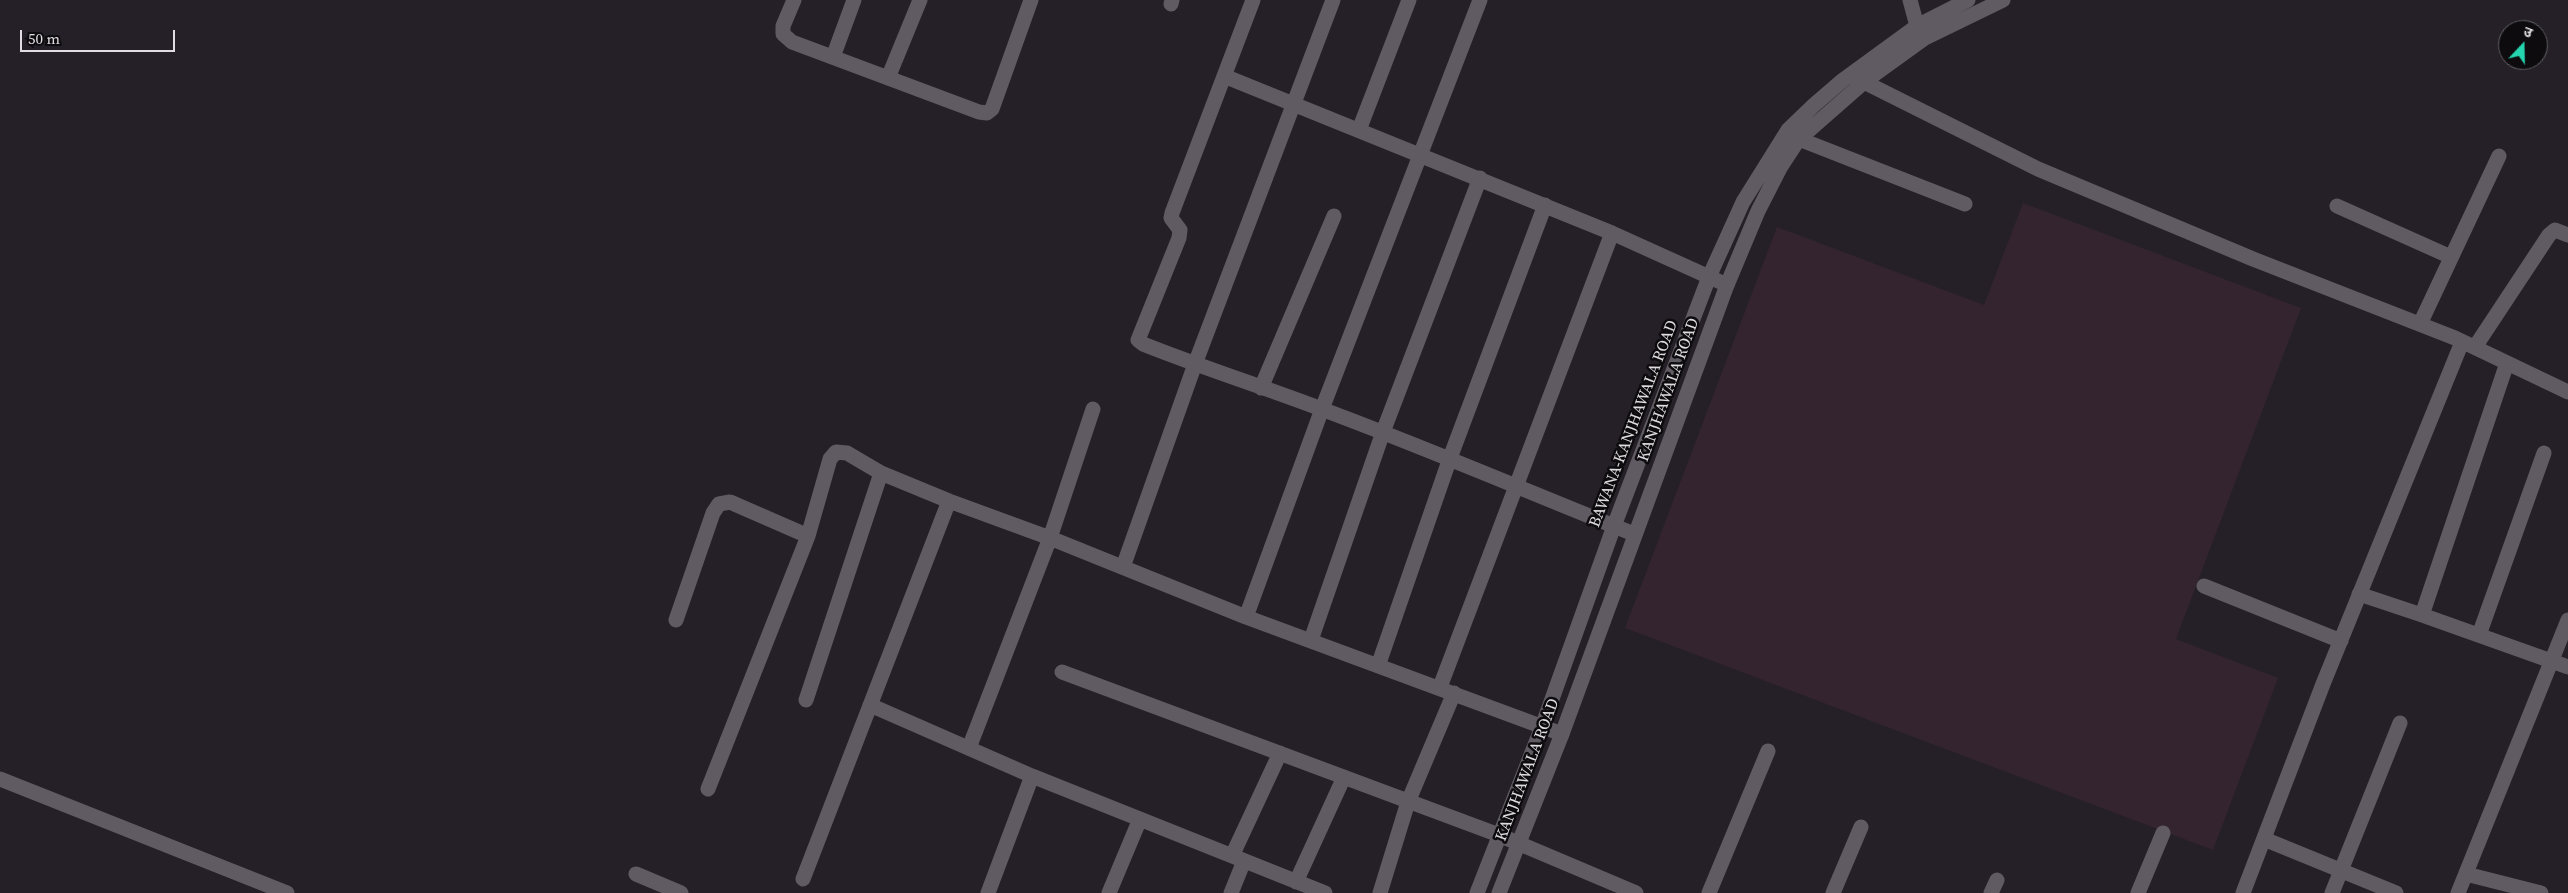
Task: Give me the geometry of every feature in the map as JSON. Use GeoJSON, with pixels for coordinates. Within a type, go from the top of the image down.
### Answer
{"type":"FeatureCollection","features":[{"type":"Feature","properties":{"kind":"street"},"geometry":{"type":"LineString","coordinates":[[794,0],[783,26],[783,34],[792,42],[979,112],[987,113],[992,109],[1031,0]]}},
{"type":"Feature","properties":{"kind":"street"},"geometry":{"type":"LineString","coordinates":[[833,57],[854,0]]}},
{"type":"Feature","properties":{"kind":"street"},"geometry":{"type":"LineString","coordinates":[[888,78],[920,0]]}},
{"type":"Feature","properties":{"kind":"street"},"geometry":{"type":"LineString","coordinates":[[1253,0],[1172,213],[1171,218],[1180,230],[1179,238],[1138,340],[1143,344],[1195,364],[1322,409],[1450,458],[1634,534]]}},
{"type":"Feature","properties":{"kind":"street"},"geometry":{"type":"LineString","coordinates":[[1122,567],[1195,364],[1333,0]]}},
{"type":"Feature","properties":{"kind":"street"},"geometry":{"type":"LineString","coordinates":[[1359,130],[1409,0]]}},
{"type":"Feature","properties":{"kind":"street"},"geometry":{"type":"LineString","coordinates":[[1246,617],[1322,409],[1480,0]]}},
{"type":"Feature","properties":{"kind":"street"},"geometry":{"type":"LineString","coordinates":[[1910,0],[1921,32],[2003,0]]}},
{"type":"Feature","properties":{"kind":"street","name":"BAWANA-KANJHAWALA ROAD"},"geometry":{"type":"LineString","coordinates":[[1477,893],[1542,726],[1614,526],[1710,277],[1743,202],[1794,134],[1859,77],[1968,0]]}},
{"type":"Feature","properties":{"kind":"street"},"geometry":{"type":"LineString","coordinates":[[1224,76],[1545,205],[1727,285]]}},
{"type":"Feature","properties":{"kind":"street"},"geometry":{"type":"LineString","coordinates":[[1859,77],[2038,169],[2253,259],[2468,344],[2568,392]]}},
{"type":"Feature","properties":{"kind":"street"},"geometry":{"type":"LineString","coordinates":[[1794,134],[1965,204]]}},
{"type":"Feature","properties":{"kind":"street","name":"KANJHAWALA ROAD"},"geometry":{"type":"LineString","coordinates":[[1500,893],[1562,734],[1727,285],[1758,211],[1780,168],[1794,134]]}},
{"type":"Feature","properties":{"kind":"street"},"geometry":{"type":"LineString","coordinates":[[2420,324],[2499,156]]}},
{"type":"Feature","properties":{"kind":"street"},"geometry":{"type":"LineString","coordinates":[[1311,640],[1383,432],[1480,178]]}},
{"type":"Feature","properties":{"kind":"street"},"geometry":{"type":"LineString","coordinates":[[1378,666],[1450,458],[1545,205]]}},
{"type":"Feature","properties":{"kind":"street"},"geometry":{"type":"LineString","coordinates":[[2337,206],[2451,258]]}},
{"type":"Feature","properties":{"kind":"street"},"geometry":{"type":"LineString","coordinates":[[1261,388],[1334,216]]}},
{"type":"Feature","properties":{"kind":"street"},"geometry":{"type":"LineString","coordinates":[[2243,893],[2359,594],[2468,344],[2549,235],[2555,230],[2568,235]]}},
{"type":"Feature","properties":{"kind":"street"},"geometry":{"type":"LineString","coordinates":[[1440,688],[1612,233]]}},
{"type":"Feature","properties":{"kind":"street"},"geometry":{"type":"LineString","coordinates":[[2422,615],[2507,364]]}},
{"type":"Feature","properties":{"kind":"street"},"geometry":{"type":"LineString","coordinates":[[969,748],[1050,538],[1092,409]]}},
{"type":"Feature","properties":{"kind":"street"},"geometry":{"type":"LineString","coordinates":[[708,789],[808,536],[830,458],[836,452],[847,453],[881,473],[949,502],[1050,538],[1246,617],[1562,734]]}},
{"type":"Feature","properties":{"kind":"street"},"geometry":{"type":"LineString","coordinates":[[2479,635],[2544,453]]}},
{"type":"Feature","properties":{"kind":"street"},"geometry":{"type":"LineString","coordinates":[[806,700],[881,473]]}},
{"type":"Feature","properties":{"kind":"street"},"geometry":{"type":"LineString","coordinates":[[676,620],[713,513],[719,504],[730,502],[808,536]]}},
{"type":"Feature","properties":{"kind":"street"},"geometry":{"type":"LineString","coordinates":[[804,879],[949,502]]}},
{"type":"Feature","properties":{"kind":"street"},"geometry":{"type":"LineString","coordinates":[[2204,586],[2341,641]]}},
{"type":"Feature","properties":{"kind":"street"},"geometry":{"type":"LineString","coordinates":[[2359,594],[2568,667]]}},
{"type":"Feature","properties":{"kind":"street"},"geometry":{"type":"LineString","coordinates":[[2458,893],[2568,620]]}},
{"type":"Feature","properties":{"kind":"street"},"geometry":{"type":"LineString","coordinates":[[1062,672],[1499,835],[1636,893]]}},
{"type":"Feature","properties":{"kind":"street"},"geometry":{"type":"LineString","coordinates":[[1380,893],[1408,802],[1454,693]]}},
{"type":"Feature","properties":{"kind":"street"},"geometry":{"type":"LineString","coordinates":[[870,705],[1032,776],[1325,893]]}},
{"type":"Feature","properties":{"kind":"street"},"geometry":{"type":"LineString","coordinates":[[2332,893],[2400,723]]}},
{"type":"Feature","properties":{"kind":"street"},"geometry":{"type":"LineString","coordinates":[[1709,893],[1768,751]]}},
{"type":"Feature","properties":{"kind":"street"},"geometry":{"type":"LineString","coordinates":[[1231,893],[1238,859],[1280,753]]}},
{"type":"Feature","properties":{"kind":"street"},"geometry":{"type":"LineString","coordinates":[[988,893],[1032,776]]}},
{"type":"Feature","properties":{"kind":"street"},"geometry":{"type":"LineString","coordinates":[[1296,882],[1344,777]]}},
{"type":"Feature","properties":{"kind":"street"},"geometry":{"type":"LineString","coordinates":[[0,779],[287,893]]}},
{"type":"Feature","properties":{"kind":"street"},"geometry":{"type":"LineString","coordinates":[[1109,893],[1140,819]]}},
{"type":"Feature","properties":{"kind":"street"},"geometry":{"type":"LineString","coordinates":[[1833,893],[1861,827]]}},
{"type":"Feature","properties":{"kind":"street"},"geometry":{"type":"LineString","coordinates":[[2138,893],[2163,833]]}},
{"type":"Feature","properties":{"kind":"street"},"geometry":{"type":"LineString","coordinates":[[2264,839],[2396,893]]}},
{"type":"Feature","properties":{"kind":"street"},"geometry":{"type":"LineString","coordinates":[[636,874],[680,893]]}},
{"type":"Feature","properties":{"kind":"street"},"geometry":{"type":"LineString","coordinates":[[2466,874],[2541,893]]}},
{"type":"Feature","properties":{"kind":"shaded area"},"geometry":{"type":"Polygon","coordinates":[[[2023,203],[2301,308],[2176,639],[2278,678],[2213,850],[1625,628],[1777,227],[1984,305],[2023,203]]]}}]}
